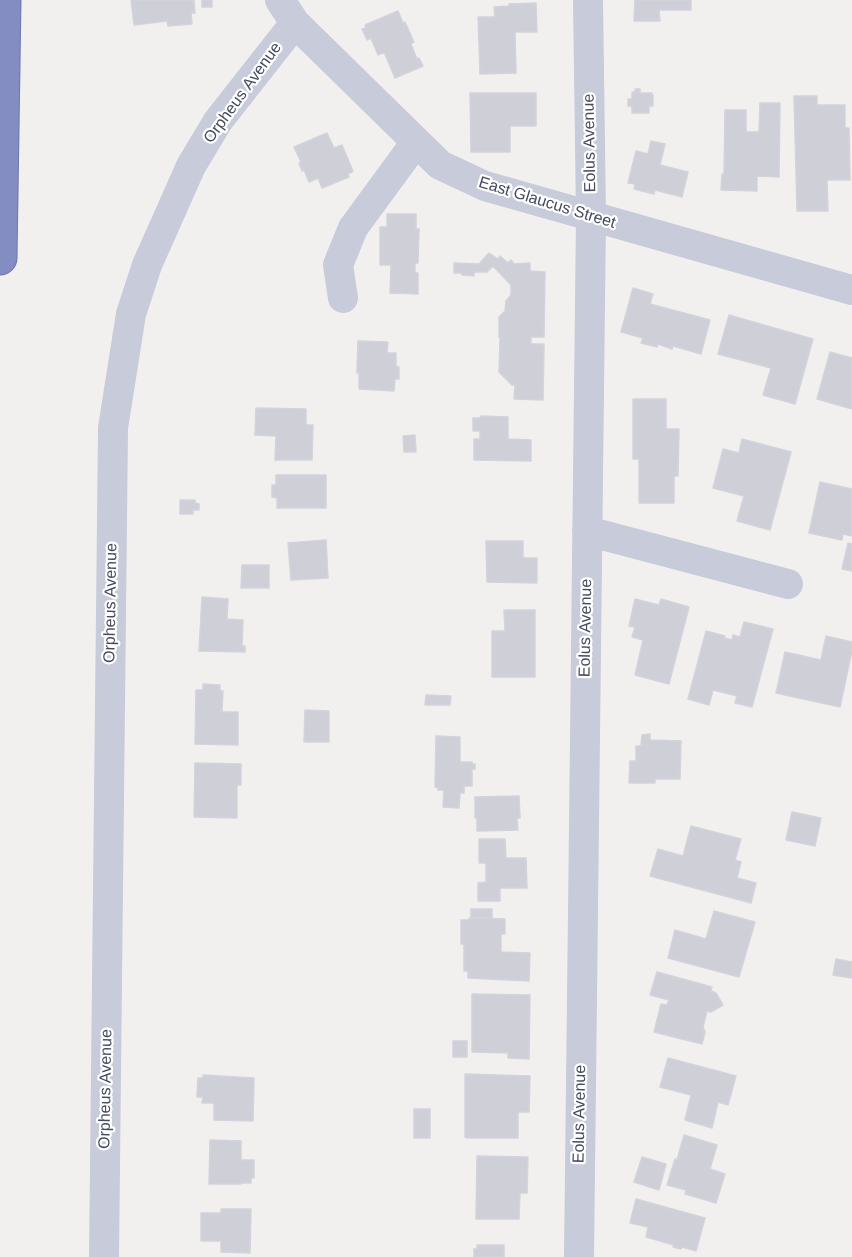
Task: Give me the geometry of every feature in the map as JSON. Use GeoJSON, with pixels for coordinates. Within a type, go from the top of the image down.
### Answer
{"type":"FeatureCollection","features":[{"type":"Feature","properties":{"kind":"highway"},"geometry":{"type":"LineString","coordinates":[[0,258],[4,0]]}},
{"type":"Feature","properties":{"kind":"street","name":"Eolus Avenue"},"geometry":{"type":"LineString","coordinates":[[579,1257],[591,216],[588,0]]}},
{"type":"Feature","properties":{"kind":"street","name":"East Glaucus Street"},"geometry":{"type":"LineString","coordinates":[[287,12],[441,165],[485,186],[852,290]]}},
{"type":"Feature","properties":{"kind":"street","name":"Orpheus Avenue"},"geometry":{"type":"LineString","coordinates":[[104,1257],[113,428],[131,314],[147,265],[191,166],[287,12]]}},
{"type":"Feature","properties":{"kind":"street"},"geometry":{"type":"LineString","coordinates":[[343,298],[338,265],[352,228],[416,142]]}},
{"type":"Feature","properties":{"kind":"street"},"geometry":{"type":"LineString","coordinates":[[587,531],[788,584]]}},
{"type":"Feature","properties":{"kind":"building"},"geometry":{"type":"Polygon","coordinates":[[[131,0],[194,0],[195,13],[191,13],[192,24],[168,26],[167,21],[134,25],[131,0]]]}},
{"type":"Feature","properties":{"kind":"building"},"geometry":{"type":"Polygon","coordinates":[[[202,0],[212,0],[212,7],[202,7],[202,0]]]}},
{"type":"Feature","properties":{"kind":"building"},"geometry":{"type":"Polygon","coordinates":[[[635,0],[691,0],[691,10],[659,10],[660,21],[634,21],[635,0]]]}},
{"type":"Feature","properties":{"kind":"building"},"geometry":{"type":"Polygon","coordinates":[[[536,3],[537,32],[515,32],[516,73],[480,74],[478,17],[495,17],[494,7],[536,3]]]}},
{"type":"Feature","properties":{"kind":"building"},"geometry":{"type":"Polygon","coordinates":[[[398,11],[414,42],[411,44],[417,59],[419,58],[423,66],[395,78],[384,52],[378,55],[371,38],[367,40],[362,29],[366,28],[365,25],[398,11]]]}},
{"type":"Feature","properties":{"kind":"building"},"geometry":{"type":"Polygon","coordinates":[[[635,89],[640,89],[640,93],[652,93],[653,106],[649,106],[649,113],[632,113],[632,106],[628,106],[628,99],[632,99],[632,92],[635,92],[635,89]]]}},
{"type":"Feature","properties":{"kind":"building"},"geometry":{"type":"Polygon","coordinates":[[[470,93],[536,93],[536,126],[510,126],[510,152],[471,152],[470,93]]]}},
{"type":"Feature","properties":{"kind":"building"},"geometry":{"type":"Polygon","coordinates":[[[794,96],[817,96],[817,105],[845,105],[845,128],[849,128],[850,180],[827,180],[828,211],[797,211],[794,96]]]}},
{"type":"Feature","properties":{"kind":"building"},"geometry":{"type":"Polygon","coordinates":[[[760,103],[780,103],[779,177],[757,176],[757,191],[721,190],[722,174],[724,174],[725,110],[746,110],[746,132],[759,132],[760,103]]]}},
{"type":"Feature","properties":{"kind":"building"},"geometry":{"type":"Polygon","coordinates":[[[327,133],[334,148],[342,145],[353,171],[348,174],[349,177],[322,188],[318,178],[309,182],[304,170],[302,171],[299,163],[301,162],[294,147],[327,133]]]}},
{"type":"Feature","properties":{"kind":"building"},"geometry":{"type":"Polygon","coordinates":[[[651,141],[665,144],[660,165],[688,172],[682,197],[655,190],[654,194],[634,189],[635,184],[628,183],[636,151],[648,154],[651,141]]]}},
{"type":"Feature","properties":{"kind":"building"},"geometry":{"type":"Polygon","coordinates":[[[387,214],[416,214],[416,229],[419,229],[418,263],[415,263],[415,273],[418,273],[418,294],[390,293],[391,265],[380,265],[380,227],[387,227],[387,214]]]}},
{"type":"Feature","properties":{"kind":"building"},"geometry":{"type":"Polygon","coordinates":[[[489,253],[498,259],[500,256],[508,263],[511,260],[514,264],[530,263],[530,271],[545,272],[544,337],[531,337],[531,344],[544,344],[543,400],[514,399],[515,385],[512,385],[499,372],[499,317],[505,311],[506,301],[511,295],[511,285],[493,266],[487,272],[474,272],[474,276],[454,273],[454,263],[479,264],[489,253]]]}},
{"type":"Feature","properties":{"kind":"building"},"geometry":{"type":"Polygon","coordinates":[[[633,288],[653,294],[650,304],[710,320],[701,354],[673,346],[672,349],[658,344],[657,347],[641,343],[643,338],[621,332],[633,288]]]}},
{"type":"Feature","properties":{"kind":"building"},"geometry":{"type":"Polygon","coordinates":[[[729,315],[813,339],[795,404],[763,395],[771,368],[718,354],[729,315]]]}},
{"type":"Feature","properties":{"kind":"building"},"geometry":{"type":"Polygon","coordinates":[[[358,341],[388,342],[387,353],[396,353],[399,379],[395,379],[394,391],[359,389],[358,341]]]}},
{"type":"Feature","properties":{"kind":"building"},"geometry":{"type":"Polygon","coordinates":[[[830,352],[852,358],[852,409],[817,399],[830,352]]]}},
{"type":"Feature","properties":{"kind":"building"},"geometry":{"type":"Polygon","coordinates":[[[633,399],[666,399],[666,429],[679,429],[678,476],[674,476],[674,503],[639,503],[639,459],[633,459],[633,399]]]}},
{"type":"Feature","properties":{"kind":"building"},"geometry":{"type":"Polygon","coordinates":[[[256,408],[306,409],[306,425],[313,425],[312,460],[275,460],[276,436],[255,435],[256,408]]]}},
{"type":"Feature","properties":{"kind":"building"},"geometry":{"type":"Polygon","coordinates":[[[508,417],[508,439],[531,440],[531,461],[474,460],[474,439],[480,439],[480,431],[473,431],[473,418],[508,417]]]}},
{"type":"Feature","properties":{"kind":"building"},"geometry":{"type":"Polygon","coordinates":[[[415,435],[416,452],[404,452],[403,436],[415,435]]]}},
{"type":"Feature","properties":{"kind":"building"},"geometry":{"type":"Polygon","coordinates":[[[742,439],[791,452],[770,530],[737,521],[744,496],[713,488],[723,449],[739,453],[742,439]]]}},
{"type":"Feature","properties":{"kind":"building"},"geometry":{"type":"Polygon","coordinates":[[[276,475],[326,475],[326,508],[277,508],[277,498],[272,497],[272,485],[276,485],[276,475]]]}},
{"type":"Feature","properties":{"kind":"building"},"geometry":{"type":"Polygon","coordinates":[[[820,482],[852,489],[852,536],[843,534],[842,540],[809,533],[820,482]]]}},
{"type":"Feature","properties":{"kind":"building"},"geometry":{"type":"Polygon","coordinates":[[[180,500],[195,500],[195,503],[199,504],[199,510],[193,510],[193,514],[180,514],[180,500]]]}},
{"type":"Feature","properties":{"kind":"building"},"geometry":{"type":"Polygon","coordinates":[[[326,540],[328,578],[291,580],[288,543],[326,540]]]}},
{"type":"Feature","properties":{"kind":"building"},"geometry":{"type":"Polygon","coordinates":[[[486,541],[523,541],[523,558],[537,558],[537,583],[487,582],[486,541]]]}},
{"type":"Feature","properties":{"kind":"building"},"geometry":{"type":"Polygon","coordinates":[[[848,543],[852,544],[852,571],[842,569],[848,543]]]}},
{"type":"Feature","properties":{"kind":"building"},"geometry":{"type":"Polygon","coordinates":[[[242,565],[269,565],[269,588],[241,588],[242,565]]]}},
{"type":"Feature","properties":{"kind":"building"},"geometry":{"type":"Polygon","coordinates":[[[202,597],[228,599],[227,619],[243,620],[242,646],[245,646],[245,652],[199,651],[202,597]]]}},
{"type":"Feature","properties":{"kind":"building"},"geometry":{"type":"Polygon","coordinates":[[[635,599],[659,605],[661,599],[689,607],[669,684],[635,675],[643,640],[632,637],[635,627],[629,626],[635,599]]]}},
{"type":"Feature","properties":{"kind":"building"},"geometry":{"type":"Polygon","coordinates":[[[504,610],[535,610],[535,677],[492,677],[492,631],[505,631],[504,610]]]}},
{"type":"Feature","properties":{"kind":"building"},"geometry":{"type":"Polygon","coordinates":[[[744,622],[773,629],[752,707],[735,703],[737,696],[713,690],[709,705],[688,699],[706,631],[732,640],[733,635],[740,637],[744,622]]]}},
{"type":"Feature","properties":{"kind":"building"},"geometry":{"type":"Polygon","coordinates":[[[826,636],[852,642],[840,707],[776,693],[785,652],[821,660],[826,636]]]}},
{"type":"Feature","properties":{"kind":"building"},"geometry":{"type":"Polygon","coordinates":[[[203,684],[220,685],[220,691],[223,691],[222,712],[238,712],[238,745],[195,744],[196,690],[203,690],[203,684]]]}},
{"type":"Feature","properties":{"kind":"building"},"geometry":{"type":"Polygon","coordinates":[[[426,695],[451,696],[450,705],[425,705],[426,695]]]}},
{"type":"Feature","properties":{"kind":"building"},"geometry":{"type":"Polygon","coordinates":[[[305,710],[329,711],[329,742],[304,742],[305,710]]]}},
{"type":"Feature","properties":{"kind":"building"},"geometry":{"type":"Polygon","coordinates":[[[650,734],[650,740],[681,741],[680,779],[655,779],[655,783],[629,783],[630,761],[636,761],[636,746],[641,746],[642,735],[650,734]]]}},
{"type":"Feature","properties":{"kind":"building"},"geometry":{"type":"Polygon","coordinates":[[[436,736],[460,737],[460,762],[475,764],[475,769],[472,769],[472,786],[464,786],[464,793],[460,793],[459,808],[443,807],[444,790],[438,790],[435,787],[436,736]]]}},
{"type":"Feature","properties":{"kind":"building"},"geometry":{"type":"Polygon","coordinates":[[[195,763],[241,764],[241,785],[237,785],[237,818],[194,817],[195,763]]]}},
{"type":"Feature","properties":{"kind":"building"},"geometry":{"type":"Polygon","coordinates":[[[519,796],[518,830],[477,831],[475,797],[519,796]]]}},
{"type":"Feature","properties":{"kind":"building"},"geometry":{"type":"Polygon","coordinates":[[[792,812],[821,818],[815,846],[786,840],[792,812]]]}},
{"type":"Feature","properties":{"kind":"building"},"geometry":{"type":"Polygon","coordinates":[[[691,826],[741,839],[735,860],[741,862],[737,878],[756,883],[751,903],[650,876],[658,849],[683,856],[691,826]]]}},
{"type":"Feature","properties":{"kind":"building"},"geometry":{"type":"Polygon","coordinates":[[[479,839],[505,839],[506,858],[526,858],[527,888],[500,888],[500,901],[478,901],[478,883],[486,882],[486,863],[479,863],[479,839]]]}},
{"type":"Feature","properties":{"kind":"building"},"geometry":{"type":"Polygon","coordinates":[[[471,909],[492,909],[492,918],[471,917],[471,909]]]}},
{"type":"Feature","properties":{"kind":"building"},"geometry":{"type":"Polygon","coordinates":[[[714,911],[755,922],[739,977],[668,958],[675,930],[706,939],[714,911]]]}},
{"type":"Feature","properties":{"kind":"building"},"geometry":{"type":"Polygon","coordinates":[[[469,918],[505,919],[505,934],[501,934],[501,952],[530,953],[529,981],[468,978],[468,971],[464,971],[461,920],[469,920],[469,918]]]}},
{"type":"Feature","properties":{"kind":"building"},"geometry":{"type":"Polygon","coordinates":[[[836,959],[852,962],[852,978],[833,975],[836,959]]]}},
{"type":"Feature","properties":{"kind":"building"},"geometry":{"type":"Polygon","coordinates":[[[657,972],[712,987],[711,991],[716,993],[723,1005],[711,1012],[707,1011],[702,1044],[654,1032],[661,1004],[667,1005],[669,1000],[650,995],[657,972]]]}},
{"type":"Feature","properties":{"kind":"building"},"geometry":{"type":"Polygon","coordinates":[[[472,994],[530,995],[529,1059],[508,1058],[508,1053],[472,1052],[472,994]]]}},
{"type":"Feature","properties":{"kind":"building"},"geometry":{"type":"Polygon","coordinates":[[[453,1041],[467,1041],[467,1057],[453,1057],[453,1041]]]}},
{"type":"Feature","properties":{"kind":"building"},"geometry":{"type":"Polygon","coordinates":[[[668,1058],[736,1076],[728,1105],[718,1102],[712,1128],[685,1120],[691,1095],[660,1087],[668,1058]]]}},
{"type":"Feature","properties":{"kind":"building"},"geometry":{"type":"Polygon","coordinates":[[[465,1074],[530,1076],[529,1112],[518,1112],[518,1138],[465,1137],[465,1074]]]}},
{"type":"Feature","properties":{"kind":"building"},"geometry":{"type":"Polygon","coordinates":[[[203,1075],[254,1078],[253,1121],[214,1120],[214,1103],[202,1103],[203,1097],[197,1097],[198,1078],[203,1078],[203,1075]]]}},
{"type":"Feature","properties":{"kind":"building"},"geometry":{"type":"Polygon","coordinates":[[[414,1109],[430,1109],[430,1138],[414,1138],[414,1109]]]}},
{"type":"Feature","properties":{"kind":"building"},"geometry":{"type":"Polygon","coordinates":[[[684,1135],[717,1145],[710,1169],[725,1174],[716,1203],[685,1194],[686,1190],[667,1185],[684,1135]]]}},
{"type":"Feature","properties":{"kind":"building"},"geometry":{"type":"Polygon","coordinates":[[[210,1140],[241,1141],[241,1160],[254,1160],[254,1178],[251,1178],[251,1183],[209,1184],[210,1140]]]}},
{"type":"Feature","properties":{"kind":"building"},"geometry":{"type":"Polygon","coordinates":[[[477,1156],[528,1157],[527,1193],[520,1193],[519,1219],[476,1219],[477,1156]]]}},
{"type":"Feature","properties":{"kind":"building"},"geometry":{"type":"Polygon","coordinates":[[[642,1157],[666,1164],[659,1190],[634,1182],[642,1157]]]}},
{"type":"Feature","properties":{"kind":"building"},"geometry":{"type":"Polygon","coordinates":[[[636,1199],[705,1218],[696,1251],[673,1247],[674,1245],[646,1237],[648,1227],[630,1223],[636,1199]]]}},
{"type":"Feature","properties":{"kind":"building"},"geometry":{"type":"Polygon","coordinates":[[[221,1209],[251,1209],[250,1253],[221,1252],[221,1241],[201,1241],[201,1213],[221,1213],[221,1209]]]}},
{"type":"Feature","properties":{"kind":"building"},"geometry":{"type":"Polygon","coordinates":[[[477,1245],[504,1245],[504,1257],[474,1257],[474,1249],[477,1249],[477,1245]]]}}]}
